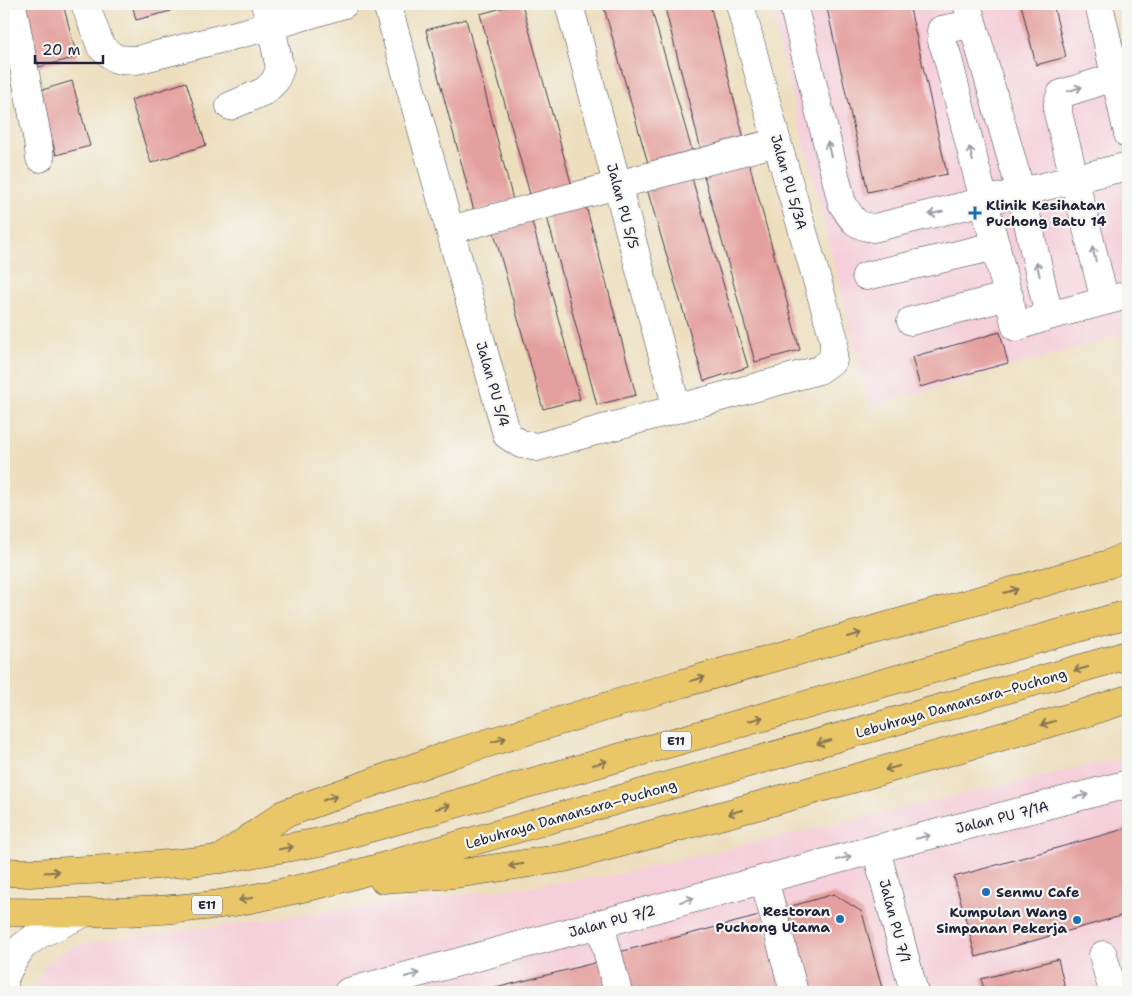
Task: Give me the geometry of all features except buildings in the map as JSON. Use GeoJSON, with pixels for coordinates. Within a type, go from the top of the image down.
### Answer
{"type":"FeatureCollection","features":[{"type":"Feature","properties":{"kind":"highway"},"geometry":{"type":"LineString","coordinates":[[221,859],[284,814],[452,754],[680,684],[1122,557]]}},
{"type":"Feature","properties":{"kind":"highway","name":"E11"},"geometry":{"type":"LineString","coordinates":[[4,872],[30,873],[126,868],[221,859],[320,842],[1128,614]]}},
{"type":"Feature","properties":{"kind":"highway","name":"Lebuhraya Damansara–Puchong"},"geometry":{"type":"LineString","coordinates":[[4,912],[84,913],[148,911],[213,905],[272,895],[328,882],[1128,655]]}},
{"type":"Feature","properties":{"kind":"highway"},"geometry":{"type":"LineString","coordinates":[[328,882],[455,874],[564,858],[764,804],[1085,713],[1128,699]]}},
{"type":"Feature","properties":{"kind":"street"},"geometry":{"type":"LineString","coordinates":[[12,4],[40,158]]}},
{"type":"Feature","properties":{"kind":"street"},"geometry":{"type":"LineString","coordinates":[[85,4],[101,47],[116,59],[137,60],[268,15],[344,4]]}},
{"type":"Feature","properties":{"kind":"street","name":"Jalan PU 5/4"},"geometry":{"type":"LineString","coordinates":[[387,4],[507,435],[521,444],[537,447],[819,370],[833,360]]}},
{"type":"Feature","properties":{"kind":"street","name":"Jalan PU 5/5"},"geometry":{"type":"LineString","coordinates":[[569,4],[677,408]]}},
{"type":"Feature","properties":{"kind":"street","name":"Jalan PU 5/3A"},"geometry":{"type":"LineString","coordinates":[[740,4],[777,142],[834,339],[833,360]]}},
{"type":"Feature","properties":{"kind":"street"},"geometry":{"type":"LineString","coordinates":[[792,4],[842,203],[852,219],[862,227],[874,228],[1128,166]]}},
{"type":"Feature","properties":{"kind":"street"},"geometry":{"type":"LineString","coordinates":[[1099,4],[1128,134]]}},
{"type":"Feature","properties":{"kind":"street"},"geometry":{"type":"LineString","coordinates":[[1050,316],[1021,192],[970,14],[955,26],[941,30],[942,41],[1016,327],[1117,298],[1075,180],[1058,113],[1058,102],[1061,94],[1115,77]]}},
{"type":"Feature","properties":{"kind":"street"},"geometry":{"type":"LineString","coordinates":[[230,106],[265,92],[275,81],[280,68],[268,15]]}},
{"type":"Feature","properties":{"kind":"street"},"geometry":{"type":"LineString","coordinates":[[450,230],[777,142]]}},
{"type":"Feature","properties":{"kind":"street"},"geometry":{"type":"LineString","coordinates":[[866,276],[996,246]]}},
{"type":"Feature","properties":{"kind":"street"},"geometry":{"type":"LineString","coordinates":[[911,321],[1009,296]]}},
{"type":"Feature","properties":{"kind":"street","name":"Jalan PU 7/1A"},"geometry":{"type":"LineString","coordinates":[[876,849],[1128,784]]}},
{"type":"Feature","properties":{"kind":"street","name":"Jalan PU 7/2"},"geometry":{"type":"LineString","coordinates":[[348,992],[876,849]]}},
{"type":"Feature","properties":{"kind":"street","name":"Jalan PU 7/1"},"geometry":{"type":"LineString","coordinates":[[876,849],[914,992]]}},
{"type":"Feature","properties":{"kind":"street"},"geometry":{"type":"LineString","coordinates":[[764,879],[794,992]]}},
{"type":"Feature","properties":{"kind":"street"},"geometry":{"type":"LineString","coordinates":[[4,987],[4,978],[22,947],[38,935],[84,913]]}},
{"type":"Feature","properties":{"kind":"street"},"geometry":{"type":"LineString","coordinates":[[600,924],[618,992]]}},
{"type":"Feature","properties":{"kind":"street"},"geometry":{"type":"LineString","coordinates":[[1103,955],[1112,992]]}},
{"type":"Feature","properties":{"kind":"shaded area","name":"Klinik Kesihatan Puchong Batu 14"},"geometry":{"type":"Polygon","coordinates":[[[769,4],[1108,4],[1128,92],[1128,333],[870,407],[769,4]]]}},
{"type":"Feature","properties":{"kind":"shaded area"},"geometry":{"type":"Polygon","coordinates":[[[1128,756],[1128,992],[33,992],[44,966],[65,950],[92,942],[609,876],[1128,756]]]}},
{"type":"Feature","properties":{"kind":"place","name":"Klinik Kesihatan Puchong Batu 14"},"geometry":{"type":"Point","coordinates":[975,213]}},
{"type":"Feature","properties":{"kind":"place","name":"Senmu Cafe"},"geometry":{"type":"Point","coordinates":[986,892]}},
{"type":"Feature","properties":{"kind":"place","name":"Restoran Puchong Utama"},"geometry":{"type":"Point","coordinates":[840,919]}},
{"type":"Feature","properties":{"kind":"place","name":"Kumpulan Wang Simpanan Pekerja"},"geometry":{"type":"Point","coordinates":[1077,920]}}]}
